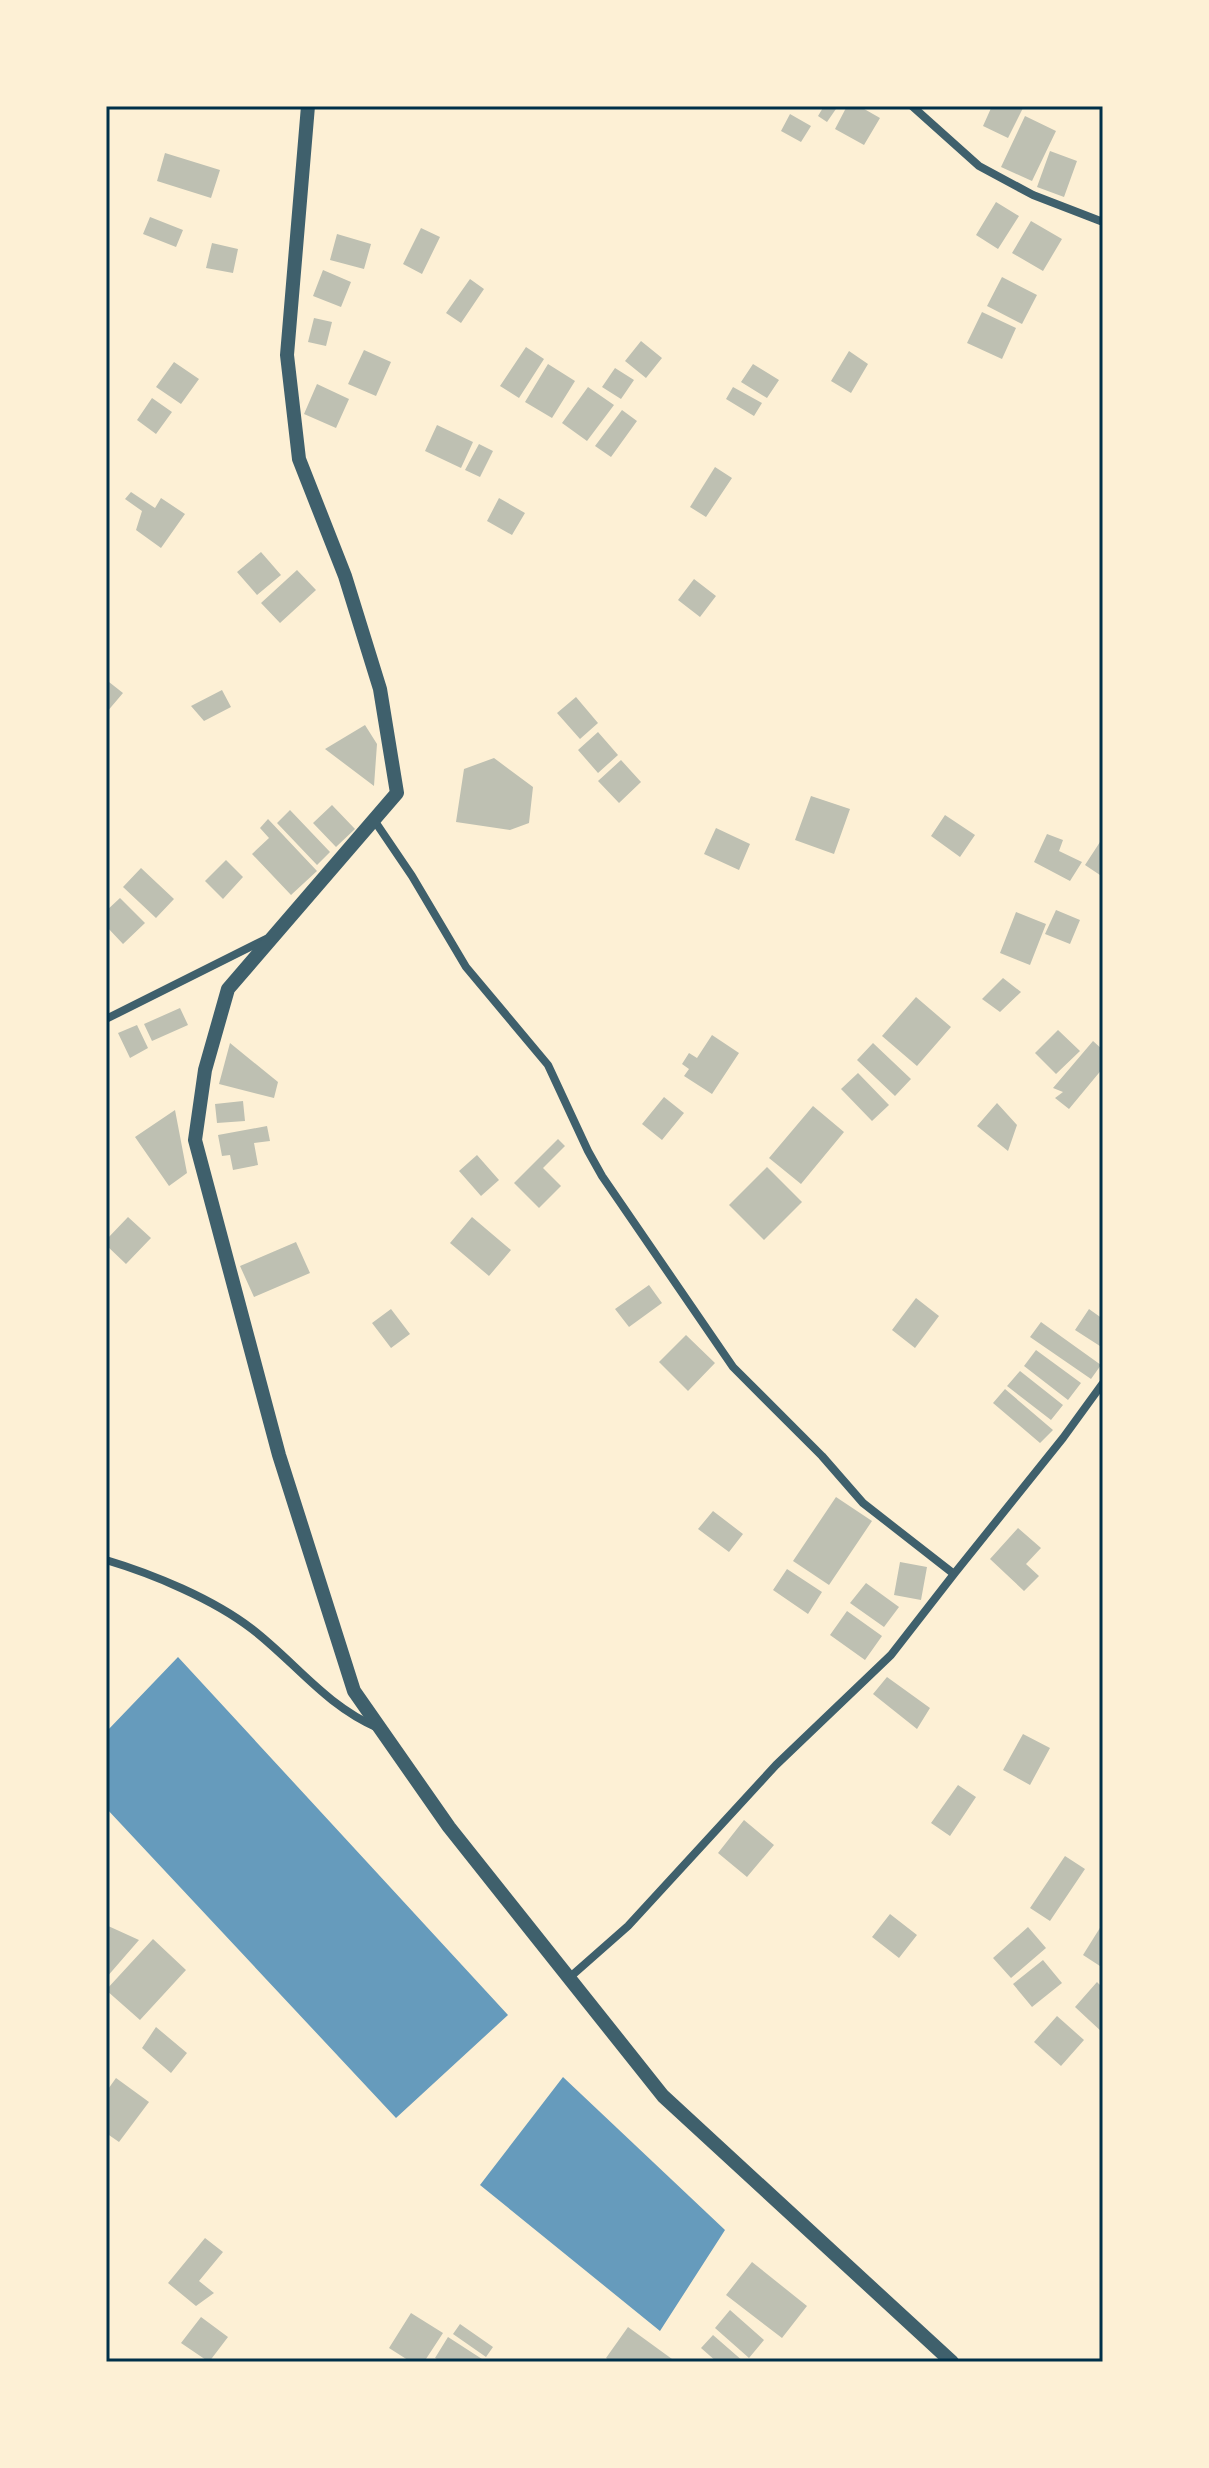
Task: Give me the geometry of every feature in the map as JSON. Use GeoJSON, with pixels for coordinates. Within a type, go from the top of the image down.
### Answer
{"type":"FeatureCollection","features":[{"type":"Feature","properties":{"kind":"street"},"geometry":{"type":"LineString","coordinates":[[308,106],[287,355],[299,459],[345,576],[380,689],[397,793],[228,989],[205,1070],[195,1140],[283,1470],[354,1691],[449,1827],[663,2096],[952,2362]]}},
{"type":"Feature","properties":{"kind":"street"},"geometry":{"type":"LineString","coordinates":[[912,106],[979,166],[1033,195],[1103,222]]}},
{"type":"Feature","properties":{"kind":"street"},"geometry":{"type":"LineString","coordinates":[[374,820],[412,876],[466,967],[548,1065],[602,1176],[733,1367],[822,1456],[863,1503],[954,1574]]}},
{"type":"Feature","properties":{"kind":"street"},"geometry":{"type":"LineString","coordinates":[[106,1019],[278,932]]}},
{"type":"Feature","properties":{"kind":"street"},"geometry":{"type":"LineString","coordinates":[[569,1978],[628,1926],[776,1765],[891,1655],[1103,1383]]}},
{"type":"Feature","properties":{"kind":"street"},"geometry":{"type":"LineString","coordinates":[[106,1560],[195,1595],[251,1628],[318,1691],[358,1720],[381,1730]]}},
{"type":"Feature","properties":{"kind":"water"},"geometry":{"type":"Polygon","coordinates":[[[178,1657],[508,2015],[396,2118],[106,1808],[106,1732],[178,1657]]]}},
{"type":"Feature","properties":{"kind":"water"},"geometry":{"type":"Polygon","coordinates":[[[563,2077],[725,2230],[660,2331],[480,2185],[563,2077]]]}},
{"type":"Feature","properties":{"kind":"building"},"geometry":{"type":"Polygon","coordinates":[[[824,106],[838,106],[827,122],[818,116],[824,106]]]}},
{"type":"Feature","properties":{"kind":"building"},"geometry":{"type":"Polygon","coordinates":[[[847,106],[859,106],[880,118],[864,145],[835,129],[847,106]]]}},
{"type":"Feature","properties":{"kind":"building"},"geometry":{"type":"Polygon","coordinates":[[[992,106],[1024,106],[1008,138],[983,126],[992,106]]]}},
{"type":"Feature","properties":{"kind":"building"},"geometry":{"type":"Polygon","coordinates":[[[790,114],[811,126],[801,142],[781,131],[790,114]]]}},
{"type":"Feature","properties":{"kind":"building"},"geometry":{"type":"Polygon","coordinates":[[[1025,116],[1056,131],[1032,181],[1001,167],[1025,116]]]}},
{"type":"Feature","properties":{"kind":"building"},"geometry":{"type":"Polygon","coordinates":[[[1050,151],[1077,161],[1064,197],[1037,187],[1050,151]]]}},
{"type":"Feature","properties":{"kind":"building"},"geometry":{"type":"Polygon","coordinates":[[[165,153],[220,170],[211,198],[157,181],[165,153]]]}},
{"type":"Feature","properties":{"kind":"building"},"geometry":{"type":"Polygon","coordinates":[[[996,202],[1019,216],[998,249],[976,235],[996,202]]]}},
{"type":"Feature","properties":{"kind":"building"},"geometry":{"type":"Polygon","coordinates":[[[150,217],[183,230],[176,247],[143,234],[150,217]]]}},
{"type":"Feature","properties":{"kind":"building"},"geometry":{"type":"Polygon","coordinates":[[[1031,221],[1062,239],[1043,271],[1012,253],[1031,221]]]}},
{"type":"Feature","properties":{"kind":"building"},"geometry":{"type":"Polygon","coordinates":[[[421,228],[440,237],[422,274],[403,264],[421,228]]]}},
{"type":"Feature","properties":{"kind":"building"},"geometry":{"type":"Polygon","coordinates":[[[337,234],[371,244],[364,269],[330,260],[337,234]]]}},
{"type":"Feature","properties":{"kind":"building"},"geometry":{"type":"Polygon","coordinates":[[[212,243],[238,249],[233,273],[206,268],[212,243]]]}},
{"type":"Feature","properties":{"kind":"building"},"geometry":{"type":"Polygon","coordinates":[[[323,270],[351,282],[341,307],[313,296],[323,270]]]}},
{"type":"Feature","properties":{"kind":"building"},"geometry":{"type":"Polygon","coordinates":[[[1002,277],[1037,295],[1022,324],[987,306],[1002,277]]]}},
{"type":"Feature","properties":{"kind":"building"},"geometry":{"type":"Polygon","coordinates":[[[470,279],[484,289],[461,323],[446,313],[470,279]]]}},
{"type":"Feature","properties":{"kind":"building"},"geometry":{"type":"Polygon","coordinates":[[[982,312],[1016,328],[1002,359],[967,343],[982,312]]]}},
{"type":"Feature","properties":{"kind":"building"},"geometry":{"type":"Polygon","coordinates":[[[314,318],[332,322],[326,346],[308,342],[314,318]]]}},
{"type":"Feature","properties":{"kind":"building"},"geometry":{"type":"Polygon","coordinates":[[[641,341],[662,358],[646,378],[625,361],[641,341]]]}},
{"type":"Feature","properties":{"kind":"building"},"geometry":{"type":"Polygon","coordinates":[[[526,347],[544,359],[519,398],[500,386],[526,347]]]}},
{"type":"Feature","properties":{"kind":"building"},"geometry":{"type":"Polygon","coordinates":[[[364,350],[391,362],[376,396],[348,384],[364,350]]]}},
{"type":"Feature","properties":{"kind":"building"},"geometry":{"type":"Polygon","coordinates":[[[849,351],[868,364],[851,393],[831,381],[849,351]]]}},
{"type":"Feature","properties":{"kind":"building"},"geometry":{"type":"Polygon","coordinates":[[[174,362],[199,379],[181,404],[156,387],[174,362]]]}},
{"type":"Feature","properties":{"kind":"building"},"geometry":{"type":"Polygon","coordinates":[[[548,364],[575,381],[552,418],[525,402],[548,364]]]}},
{"type":"Feature","properties":{"kind":"building"},"geometry":{"type":"Polygon","coordinates":[[[753,364],[779,380],[767,398],[741,382],[753,364]]]}},
{"type":"Feature","properties":{"kind":"building"},"geometry":{"type":"Polygon","coordinates":[[[615,368],[634,380],[621,399],[602,387],[615,368]]]}},
{"type":"Feature","properties":{"kind":"building"},"geometry":{"type":"Polygon","coordinates":[[[317,384],[349,399],[336,428],[304,414],[317,384]]]}},
{"type":"Feature","properties":{"kind":"building"},"geometry":{"type":"Polygon","coordinates":[[[588,387],[614,405],[587,441],[562,423],[588,387]]]}},
{"type":"Feature","properties":{"kind":"building"},"geometry":{"type":"Polygon","coordinates":[[[733,387],[762,403],[754,416],[726,399],[733,387]]]}},
{"type":"Feature","properties":{"kind":"building"},"geometry":{"type":"Polygon","coordinates":[[[152,398],[172,412],[156,434],[137,420],[152,398]]]}},
{"type":"Feature","properties":{"kind":"building"},"geometry":{"type":"Polygon","coordinates":[[[622,410],[637,421],[611,457],[595,446],[622,410]]]}},
{"type":"Feature","properties":{"kind":"building"},"geometry":{"type":"Polygon","coordinates":[[[437,425],[473,442],[461,468],[425,451],[437,425]]]}},
{"type":"Feature","properties":{"kind":"building"},"geometry":{"type":"Polygon","coordinates":[[[479,444],[493,451],[480,477],[465,470],[479,444]]]}},
{"type":"Feature","properties":{"kind":"building"},"geometry":{"type":"Polygon","coordinates":[[[715,467],[732,478],[706,517],[690,507],[715,467]]]}},
{"type":"Feature","properties":{"kind":"building"},"geometry":{"type":"Polygon","coordinates":[[[131,492],[155,508],[161,498],[185,514],[161,548],[136,530],[142,511],[125,499],[131,492]]]}},
{"type":"Feature","properties":{"kind":"building"},"geometry":{"type":"Polygon","coordinates":[[[499,498],[525,513],[512,535],[487,521],[499,498]]]}},
{"type":"Feature","properties":{"kind":"building"},"geometry":{"type":"Polygon","coordinates":[[[261,552],[281,575],[257,595],[237,572],[261,552]]]}},
{"type":"Feature","properties":{"kind":"building"},"geometry":{"type":"Polygon","coordinates":[[[297,570],[316,590],[280,623],[261,603],[297,570]]]}},
{"type":"Feature","properties":{"kind":"building"},"geometry":{"type":"Polygon","coordinates":[[[694,579],[716,596],[700,617],[678,600],[694,579]]]}},
{"type":"Feature","properties":{"kind":"building"},"geometry":{"type":"Polygon","coordinates":[[[109,682],[123,693],[106,713],[106,685],[109,682]]]}},
{"type":"Feature","properties":{"kind":"building"},"geometry":{"type":"Polygon","coordinates":[[[222,690],[231,707],[204,721],[191,706],[222,690]]]}},
{"type":"Feature","properties":{"kind":"building"},"geometry":{"type":"Polygon","coordinates":[[[576,697],[598,723],[580,739],[557,713],[576,697]]]}},
{"type":"Feature","properties":{"kind":"building"},"geometry":{"type":"Polygon","coordinates":[[[365,725],[377,744],[374,786],[325,749],[365,725]]]}},
{"type":"Feature","properties":{"kind":"building"},"geometry":{"type":"Polygon","coordinates":[[[598,732],[618,755],[598,773],[578,750],[598,732]]]}},
{"type":"Feature","properties":{"kind":"building"},"geometry":{"type":"Polygon","coordinates":[[[494,758],[533,787],[529,823],[510,830],[456,822],[464,769],[494,758]]]}},
{"type":"Feature","properties":{"kind":"building"},"geometry":{"type":"Polygon","coordinates":[[[621,760],[641,782],[619,803],[598,781],[621,760]]]}},
{"type":"Feature","properties":{"kind":"building"},"geometry":{"type":"Polygon","coordinates":[[[811,796],[850,809],[834,854],[795,840],[811,796]]]}},
{"type":"Feature","properties":{"kind":"building"},"geometry":{"type":"Polygon","coordinates":[[[332,805],[355,829],[336,847],[313,823],[332,805]]]}},
{"type":"Feature","properties":{"kind":"building"},"geometry":{"type":"Polygon","coordinates":[[[290,810],[330,852],[317,865],[277,823],[290,810]]]}},
{"type":"Feature","properties":{"kind":"building"},"geometry":{"type":"Polygon","coordinates":[[[945,815],[975,835],[960,857],[931,836],[945,815]]]}},
{"type":"Feature","properties":{"kind":"building"},"geometry":{"type":"Polygon","coordinates":[[[268,819],[317,871],[291,895],[252,854],[269,838],[260,828],[268,819]]]}},
{"type":"Feature","properties":{"kind":"building"},"geometry":{"type":"Polygon","coordinates":[[[716,828],[750,844],[739,870],[704,854],[716,828]]]}},
{"type":"Feature","properties":{"kind":"building"},"geometry":{"type":"Polygon","coordinates":[[[1047,834],[1063,840],[1059,851],[1082,862],[1070,881],[1034,862],[1047,834]]]}},
{"type":"Feature","properties":{"kind":"building"},"geometry":{"type":"Polygon","coordinates":[[[1100,842],[1103,844],[1103,877],[1085,865],[1100,842]]]}},
{"type":"Feature","properties":{"kind":"building"},"geometry":{"type":"Polygon","coordinates":[[[226,860],[243,877],[223,899],[205,881],[226,860]]]}},
{"type":"Feature","properties":{"kind":"building"},"geometry":{"type":"Polygon","coordinates":[[[141,868],[174,899],[156,918],[123,887],[141,868]]]}},
{"type":"Feature","properties":{"kind":"building"},"geometry":{"type":"Polygon","coordinates":[[[120,898],[145,923],[123,944],[106,926],[106,911],[120,898]]]}},
{"type":"Feature","properties":{"kind":"building"},"geometry":{"type":"Polygon","coordinates":[[[1056,910],[1080,920],[1070,944],[1045,934],[1056,910]]]}},
{"type":"Feature","properties":{"kind":"building"},"geometry":{"type":"Polygon","coordinates":[[[1016,912],[1046,924],[1030,965],[1000,953],[1016,912]]]}},
{"type":"Feature","properties":{"kind":"building"},"geometry":{"type":"Polygon","coordinates":[[[1003,978],[1021,992],[1000,1012],[982,999],[1003,978]]]}},
{"type":"Feature","properties":{"kind":"building"},"geometry":{"type":"Polygon","coordinates":[[[916,997],[951,1027],[917,1066],[882,1036],[916,997]]]}},
{"type":"Feature","properties":{"kind":"building"},"geometry":{"type":"Polygon","coordinates":[[[180,1008],[188,1025],[152,1041],[144,1024],[180,1008]]]}},
{"type":"Feature","properties":{"kind":"building"},"geometry":{"type":"Polygon","coordinates":[[[137,1025],[148,1048],[130,1058],[118,1033],[137,1025]]]}},
{"type":"Feature","properties":{"kind":"building"},"geometry":{"type":"Polygon","coordinates":[[[1058,1030],[1080,1051],[1056,1074],[1035,1053],[1058,1030]]]}},
{"type":"Feature","properties":{"kind":"building"},"geometry":{"type":"Polygon","coordinates":[[[712,1035],[739,1053],[712,1094],[684,1076],[689,1069],[682,1064],[689,1053],[697,1058],[712,1035]]]}},
{"type":"Feature","properties":{"kind":"building"},"geometry":{"type":"Polygon","coordinates":[[[1093,1041],[1103,1050],[1103,1068],[1069,1109],[1055,1098],[1063,1092],[1053,1088],[1093,1041]]]}},
{"type":"Feature","properties":{"kind":"building"},"geometry":{"type":"Polygon","coordinates":[[[230,1043],[278,1082],[274,1098],[219,1084],[230,1043]]]}},
{"type":"Feature","properties":{"kind":"building"},"geometry":{"type":"Polygon","coordinates":[[[873,1043],[911,1079],[895,1096],[857,1060],[873,1043]]]}},
{"type":"Feature","properties":{"kind":"building"},"geometry":{"type":"Polygon","coordinates":[[[858,1073],[889,1105],[872,1121],[841,1089],[858,1073]]]}},
{"type":"Feature","properties":{"kind":"building"},"geometry":{"type":"Polygon","coordinates":[[[664,1097],[684,1113],[662,1140],[642,1124],[664,1097]]]}},
{"type":"Feature","properties":{"kind":"building"},"geometry":{"type":"Polygon","coordinates":[[[243,1101],[245,1121],[217,1123],[215,1104],[243,1101]]]}},
{"type":"Feature","properties":{"kind":"building"},"geometry":{"type":"Polygon","coordinates":[[[997,1103],[1017,1125],[1008,1151],[977,1126],[997,1103]]]}},
{"type":"Feature","properties":{"kind":"building"},"geometry":{"type":"Polygon","coordinates":[[[813,1106],[844,1132],[801,1184],[769,1158],[813,1106]]]}},
{"type":"Feature","properties":{"kind":"building"},"geometry":{"type":"Polygon","coordinates":[[[175,1110],[187,1173],[169,1186],[135,1137],[175,1110]]]}},
{"type":"Feature","properties":{"kind":"building"},"geometry":{"type":"Polygon","coordinates":[[[267,1126],[270,1141],[254,1143],[258,1165],[233,1170],[230,1155],[222,1156],[218,1135],[267,1126]]]}},
{"type":"Feature","properties":{"kind":"building"},"geometry":{"type":"Polygon","coordinates":[[[558,1139],[565,1146],[543,1168],[561,1186],[539,1208],[514,1183],[558,1139]]]}},
{"type":"Feature","properties":{"kind":"building"},"geometry":{"type":"Polygon","coordinates":[[[477,1155],[499,1180],[481,1196],[459,1171],[477,1155]]]}},
{"type":"Feature","properties":{"kind":"building"},"geometry":{"type":"Polygon","coordinates":[[[767,1167],[802,1202],[764,1240],[729,1205],[767,1167]]]}},
{"type":"Feature","properties":{"kind":"building"},"geometry":{"type":"Polygon","coordinates":[[[128,1217],[151,1238],[126,1264],[106,1245],[106,1240],[128,1217]]]}},
{"type":"Feature","properties":{"kind":"building"},"geometry":{"type":"Polygon","coordinates":[[[472,1217],[511,1250],[489,1276],[450,1243],[472,1217]]]}},
{"type":"Feature","properties":{"kind":"building"},"geometry":{"type":"Polygon","coordinates":[[[296,1242],[310,1273],[254,1297],[240,1266],[296,1242]]]}},
{"type":"Feature","properties":{"kind":"building"},"geometry":{"type":"Polygon","coordinates":[[[649,1285],[662,1303],[629,1327],[615,1309],[649,1285]]]}},
{"type":"Feature","properties":{"kind":"building"},"geometry":{"type":"Polygon","coordinates":[[[916,1298],[939,1316],[915,1348],[892,1330],[916,1298]]]}},
{"type":"Feature","properties":{"kind":"building"},"geometry":{"type":"Polygon","coordinates":[[[391,1309],[410,1334],[391,1348],[372,1323],[391,1309]]]}},
{"type":"Feature","properties":{"kind":"building"},"geometry":{"type":"Polygon","coordinates":[[[1089,1309],[1103,1319],[1103,1348],[1075,1330],[1089,1309]]]}},
{"type":"Feature","properties":{"kind":"building"},"geometry":{"type":"Polygon","coordinates":[[[1041,1322],[1101,1365],[1091,1379],[1030,1337],[1041,1322]]]}},
{"type":"Feature","properties":{"kind":"building"},"geometry":{"type":"Polygon","coordinates":[[[686,1335],[715,1363],[688,1391],[659,1362],[686,1335]]]}},
{"type":"Feature","properties":{"kind":"building"},"geometry":{"type":"Polygon","coordinates":[[[1036,1350],[1081,1383],[1068,1400],[1024,1366],[1036,1350]]]}},
{"type":"Feature","properties":{"kind":"building"},"geometry":{"type":"Polygon","coordinates":[[[1020,1371],[1063,1405],[1051,1420],[1007,1386],[1020,1371]]]}},
{"type":"Feature","properties":{"kind":"building"},"geometry":{"type":"Polygon","coordinates":[[[1005,1389],[1053,1430],[1040,1443],[993,1403],[1005,1389]]]}},
{"type":"Feature","properties":{"kind":"building"},"geometry":{"type":"Polygon","coordinates":[[[836,1497],[872,1521],[829,1585],[793,1561],[836,1497]]]}},
{"type":"Feature","properties":{"kind":"building"},"geometry":{"type":"Polygon","coordinates":[[[713,1511],[743,1534],[729,1552],[698,1529],[713,1511]]]}},
{"type":"Feature","properties":{"kind":"building"},"geometry":{"type":"Polygon","coordinates":[[[1018,1528],[1041,1548],[1026,1564],[1039,1576],[1024,1591],[990,1559],[1018,1528]]]}},
{"type":"Feature","properties":{"kind":"building"},"geometry":{"type":"Polygon","coordinates":[[[900,1562],[927,1567],[921,1600],[894,1595],[900,1562]]]}},
{"type":"Feature","properties":{"kind":"building"},"geometry":{"type":"Polygon","coordinates":[[[787,1569],[822,1592],[808,1614],[773,1590],[787,1569]]]}},
{"type":"Feature","properties":{"kind":"building"},"geometry":{"type":"Polygon","coordinates":[[[866,1583],[899,1607],[884,1627],[850,1603],[866,1583]]]}},
{"type":"Feature","properties":{"kind":"building"},"geometry":{"type":"Polygon","coordinates":[[[847,1611],[882,1636],[865,1660],[830,1635],[847,1611]]]}},
{"type":"Feature","properties":{"kind":"building"},"geometry":{"type":"Polygon","coordinates":[[[887,1677],[930,1708],[917,1729],[873,1694],[887,1677]]]}},
{"type":"Feature","properties":{"kind":"building"},"geometry":{"type":"Polygon","coordinates":[[[1023,1734],[1050,1748],[1030,1785],[1003,1770],[1023,1734]]]}},
{"type":"Feature","properties":{"kind":"building"},"geometry":{"type":"Polygon","coordinates":[[[958,1785],[976,1797],[950,1836],[931,1823],[958,1785]]]}},
{"type":"Feature","properties":{"kind":"building"},"geometry":{"type":"Polygon","coordinates":[[[744,1820],[774,1845],[747,1877],[718,1853],[744,1820]]]}},
{"type":"Feature","properties":{"kind":"building"},"geometry":{"type":"Polygon","coordinates":[[[1065,1856],[1085,1869],[1050,1921],[1030,1908],[1065,1856]]]}},
{"type":"Feature","properties":{"kind":"building"},"geometry":{"type":"Polygon","coordinates":[[[890,1914],[917,1935],[899,1958],[872,1937],[890,1914]]]}},
{"type":"Feature","properties":{"kind":"building"},"geometry":{"type":"Polygon","coordinates":[[[1103,1923],[1103,1968],[1083,1955],[1103,1923]]]}},
{"type":"Feature","properties":{"kind":"building"},"geometry":{"type":"Polygon","coordinates":[[[106,1925],[139,1940],[106,1978],[106,1925]]]}},
{"type":"Feature","properties":{"kind":"building"},"geometry":{"type":"Polygon","coordinates":[[[1028,1927],[1046,1948],[1011,1978],[993,1958],[1028,1927]]]}},
{"type":"Feature","properties":{"kind":"building"},"geometry":{"type":"Polygon","coordinates":[[[153,1939],[186,1970],[140,2020],[106,1990],[153,1939]]]}},
{"type":"Feature","properties":{"kind":"building"},"geometry":{"type":"Polygon","coordinates":[[[1043,1960],[1062,1983],[1032,2007],[1013,1984],[1043,1960]]]}},
{"type":"Feature","properties":{"kind":"building"},"geometry":{"type":"Polygon","coordinates":[[[1097,1982],[1103,1988],[1103,2033],[1075,2007],[1097,1982]]]}},
{"type":"Feature","properties":{"kind":"building"},"geometry":{"type":"Polygon","coordinates":[[[1057,2016],[1084,2040],[1061,2066],[1034,2042],[1057,2016]]]}},
{"type":"Feature","properties":{"kind":"building"},"geometry":{"type":"Polygon","coordinates":[[[156,2027],[187,2053],[171,2073],[142,2048],[156,2027]]]}},
{"type":"Feature","properties":{"kind":"building"},"geometry":{"type":"Polygon","coordinates":[[[116,2078],[149,2102],[119,2142],[106,2133],[106,2092],[116,2078]]]}},
{"type":"Feature","properties":{"kind":"building"},"geometry":{"type":"Polygon","coordinates":[[[205,2238],[223,2252],[199,2281],[214,2293],[196,2306],[168,2283],[205,2238]]]}},
{"type":"Feature","properties":{"kind":"building"},"geometry":{"type":"Polygon","coordinates":[[[752,2262],[807,2306],[782,2338],[726,2295],[752,2262]]]}},
{"type":"Feature","properties":{"kind":"building"},"geometry":{"type":"Polygon","coordinates":[[[730,2310],[764,2340],[749,2358],[715,2328],[730,2310]]]}},
{"type":"Feature","properties":{"kind":"building"},"geometry":{"type":"Polygon","coordinates":[[[411,2313],[443,2333],[424,2362],[411,2362],[389,2348],[411,2313]]]}},
{"type":"Feature","properties":{"kind":"building"},"geometry":{"type":"Polygon","coordinates":[[[201,2317],[228,2337],[209,2362],[181,2343],[201,2317]]]}},
{"type":"Feature","properties":{"kind":"building"},"geometry":{"type":"Polygon","coordinates":[[[460,2324],[493,2347],[486,2357],[453,2334],[460,2324]]]}},
{"type":"Feature","properties":{"kind":"building"},"geometry":{"type":"Polygon","coordinates":[[[628,2327],[672,2359],[670,2362],[611,2362],[606,2358],[628,2327]]]}},
{"type":"Feature","properties":{"kind":"building"},"geometry":{"type":"Polygon","coordinates":[[[713,2335],[744,2362],[717,2362],[701,2348],[713,2335]]]}},
{"type":"Feature","properties":{"kind":"building"},"geometry":{"type":"Polygon","coordinates":[[[448,2337],[482,2359],[480,2362],[442,2362],[435,2358],[448,2337]]]}}]}
